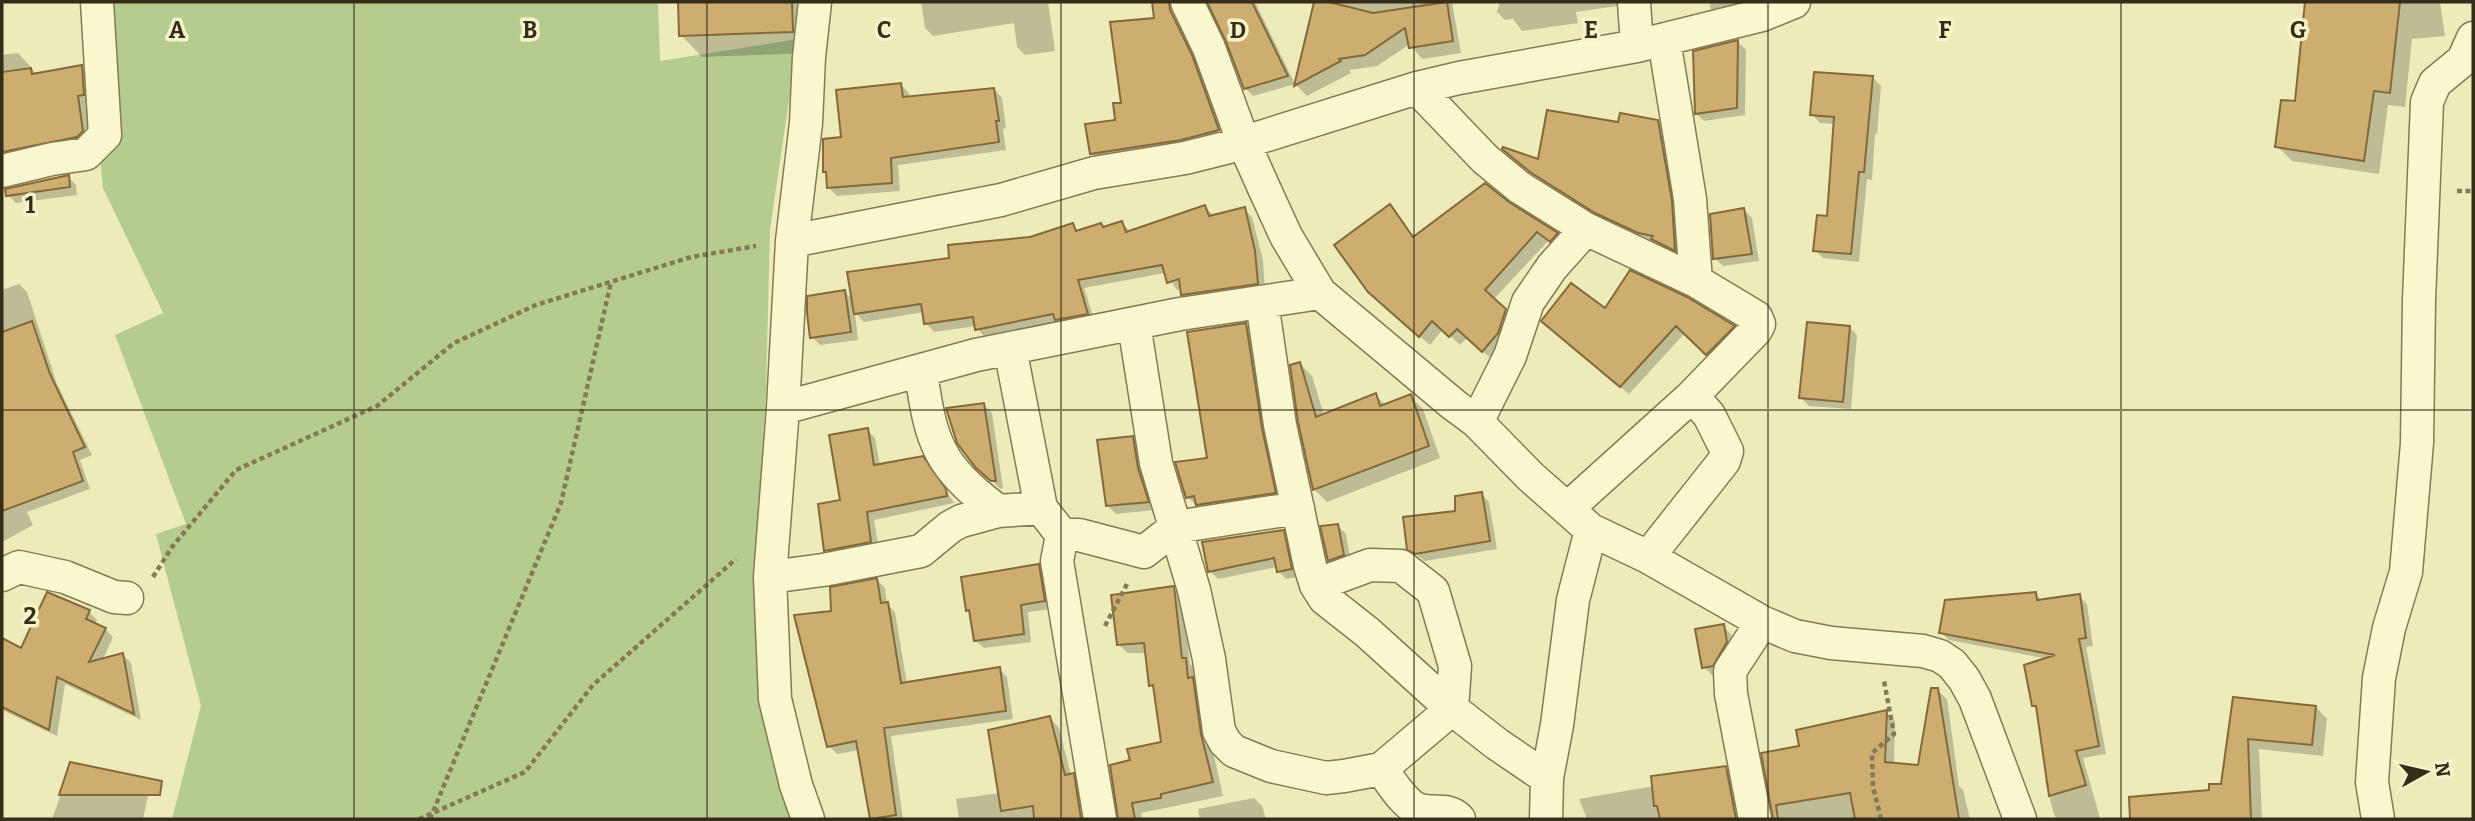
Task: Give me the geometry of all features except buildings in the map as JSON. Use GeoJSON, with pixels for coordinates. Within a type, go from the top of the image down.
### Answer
{"type":"FeatureCollection","features":[{"type":"Feature","properties":{"kind":"street"},"geometry":{"type":"LineString","coordinates":[[2,171],[86,154],[105,135],[97,2]]}},
{"type":"Feature","properties":{"kind":"street"},"geometry":{"type":"LineString","coordinates":[[808,819],[796,785],[775,699],[770,577],[792,241],[806,123],[815,2]]}},
{"type":"Feature","properties":{"kind":"street"},"geometry":{"type":"LineString","coordinates":[[1187,2],[1209,48],[1243,141],[1286,236],[1320,293],[1477,422],[1531,477],[1591,530],[1648,556],[1762,622],[1795,636],[1831,643],[1923,651],[1940,656],[1952,664],[1975,699],[2020,819]]}},
{"type":"Feature","properties":{"kind":"street"},"geometry":{"type":"LineString","coordinates":[[1633,2],[1650,43],[1690,199],[1696,281]]}},
{"type":"Feature","properties":{"kind":"street"},"geometry":{"type":"LineString","coordinates":[[792,241],[1000,200],[1094,173],[1185,158],[1417,88],[1650,43],[1762,15],[1794,2]]}},
{"type":"Feature","properties":{"kind":"street"},"geometry":{"type":"LineString","coordinates":[[2378,819],[2372,782],[2379,678],[2389,628],[2406,572],[2417,443],[2419,300],[2427,102],[2435,83],[2463,60],[2473,38]]}},
{"type":"Feature","properties":{"kind":"street"},"geometry":{"type":"LineString","coordinates":[[1417,88],[1476,150],[1510,180],[1586,229],[1696,281],[1756,317],[1759,324],[1692,396],[1568,508]]}},
{"type":"Feature","properties":{"kind":"street"},"geometry":{"type":"LineString","coordinates":[[1477,422],[1510,356],[1528,302],[1552,267],[1586,229]]}},
{"type":"Feature","properties":{"kind":"street"},"geometry":{"type":"LineString","coordinates":[[783,408],[976,355],[1180,314],[1320,293]]}},
{"type":"Feature","properties":{"kind":"street"},"geometry":{"type":"LineString","coordinates":[[1262,302],[1280,425],[1316,585],[1325,599],[1367,632],[1452,709],[1547,778]]}},
{"type":"Feature","properties":{"kind":"street"},"geometry":{"type":"LineString","coordinates":[[1134,324],[1156,463],[1194,590],[1209,659],[1219,731],[1225,742],[1234,751],[1297,774],[1326,778],[1381,769],[1452,709],[1455,666],[1433,591],[1401,566],[1370,565],[1316,585]]}},
{"type":"Feature","properties":{"kind":"street"},"geometry":{"type":"LineString","coordinates":[[1010,348],[1041,508],[1062,535],[1057,561],[1100,819]]}},
{"type":"Feature","properties":{"kind":"street"},"geometry":{"type":"LineString","coordinates":[[921,372],[928,418],[941,455],[968,488],[998,511]]}},
{"type":"Feature","properties":{"kind":"street"},"geometry":{"type":"LineString","coordinates":[[1648,556],[1724,461],[1727,451],[1709,415],[1692,396]]}},
{"type":"Feature","properties":{"kind":"street"},"geometry":{"type":"LineString","coordinates":[[770,577],[921,551],[961,521],[998,511],[1041,508]]}},
{"type":"Feature","properties":{"kind":"street"},"geometry":{"type":"LineString","coordinates":[[1062,535],[1079,535],[1144,552],[1176,527],[1298,508]]}},
{"type":"Feature","properties":{"kind":"street"},"geometry":{"type":"LineString","coordinates":[[1546,819],[1547,778],[1557,725],[1573,600],[1591,530]]}},
{"type":"Feature","properties":{"kind":"street"},"geometry":{"type":"LineString","coordinates":[[2,575],[19,567],[65,577],[114,597],[127,598]]}},
{"type":"Feature","properties":{"kind":"street"},"geometry":{"type":"LineString","coordinates":[[1755,819],[1731,694],[1730,671],[1762,622]]}},
{"type":"Feature","properties":{"kind":"street"},"geometry":{"type":"LineString","coordinates":[[1381,769],[1407,802],[1416,809],[1450,812],[1459,819]]}},
{"type":"Feature","properties":{"kind":"path"},"geometry":{"type":"LineString","coordinates":[[127,598],[143,592],[172,547],[236,470],[377,406],[454,343],[536,305],[691,257],[792,241]]}},
{"type":"Feature","properties":{"kind":"path"},"geometry":{"type":"LineString","coordinates":[[430,819],[561,503],[611,282]]}},
{"type":"Feature","properties":{"kind":"path"},"geometry":{"type":"LineString","coordinates":[[419,819],[525,772],[593,685],[774,526]]}},
{"type":"Feature","properties":{"kind":"path"},"geometry":{"type":"LineString","coordinates":[[1103,630],[1144,552]]}},
{"type":"Feature","properties":{"kind":"path"},"geometry":{"type":"LineString","coordinates":[[1878,646],[1894,734],[1872,753],[1873,787],[1881,819]]}},
{"type":"Feature","properties":{"kind":"green space"},"geometry":{"type":"Polygon","coordinates":[[[85,2],[658,2],[660,61],[798,39],[770,229],[766,394],[754,582],[798,805],[806,819],[172,819],[201,706],[156,534],[186,524],[115,335],[163,313],[103,188],[85,2]]]}}]}
